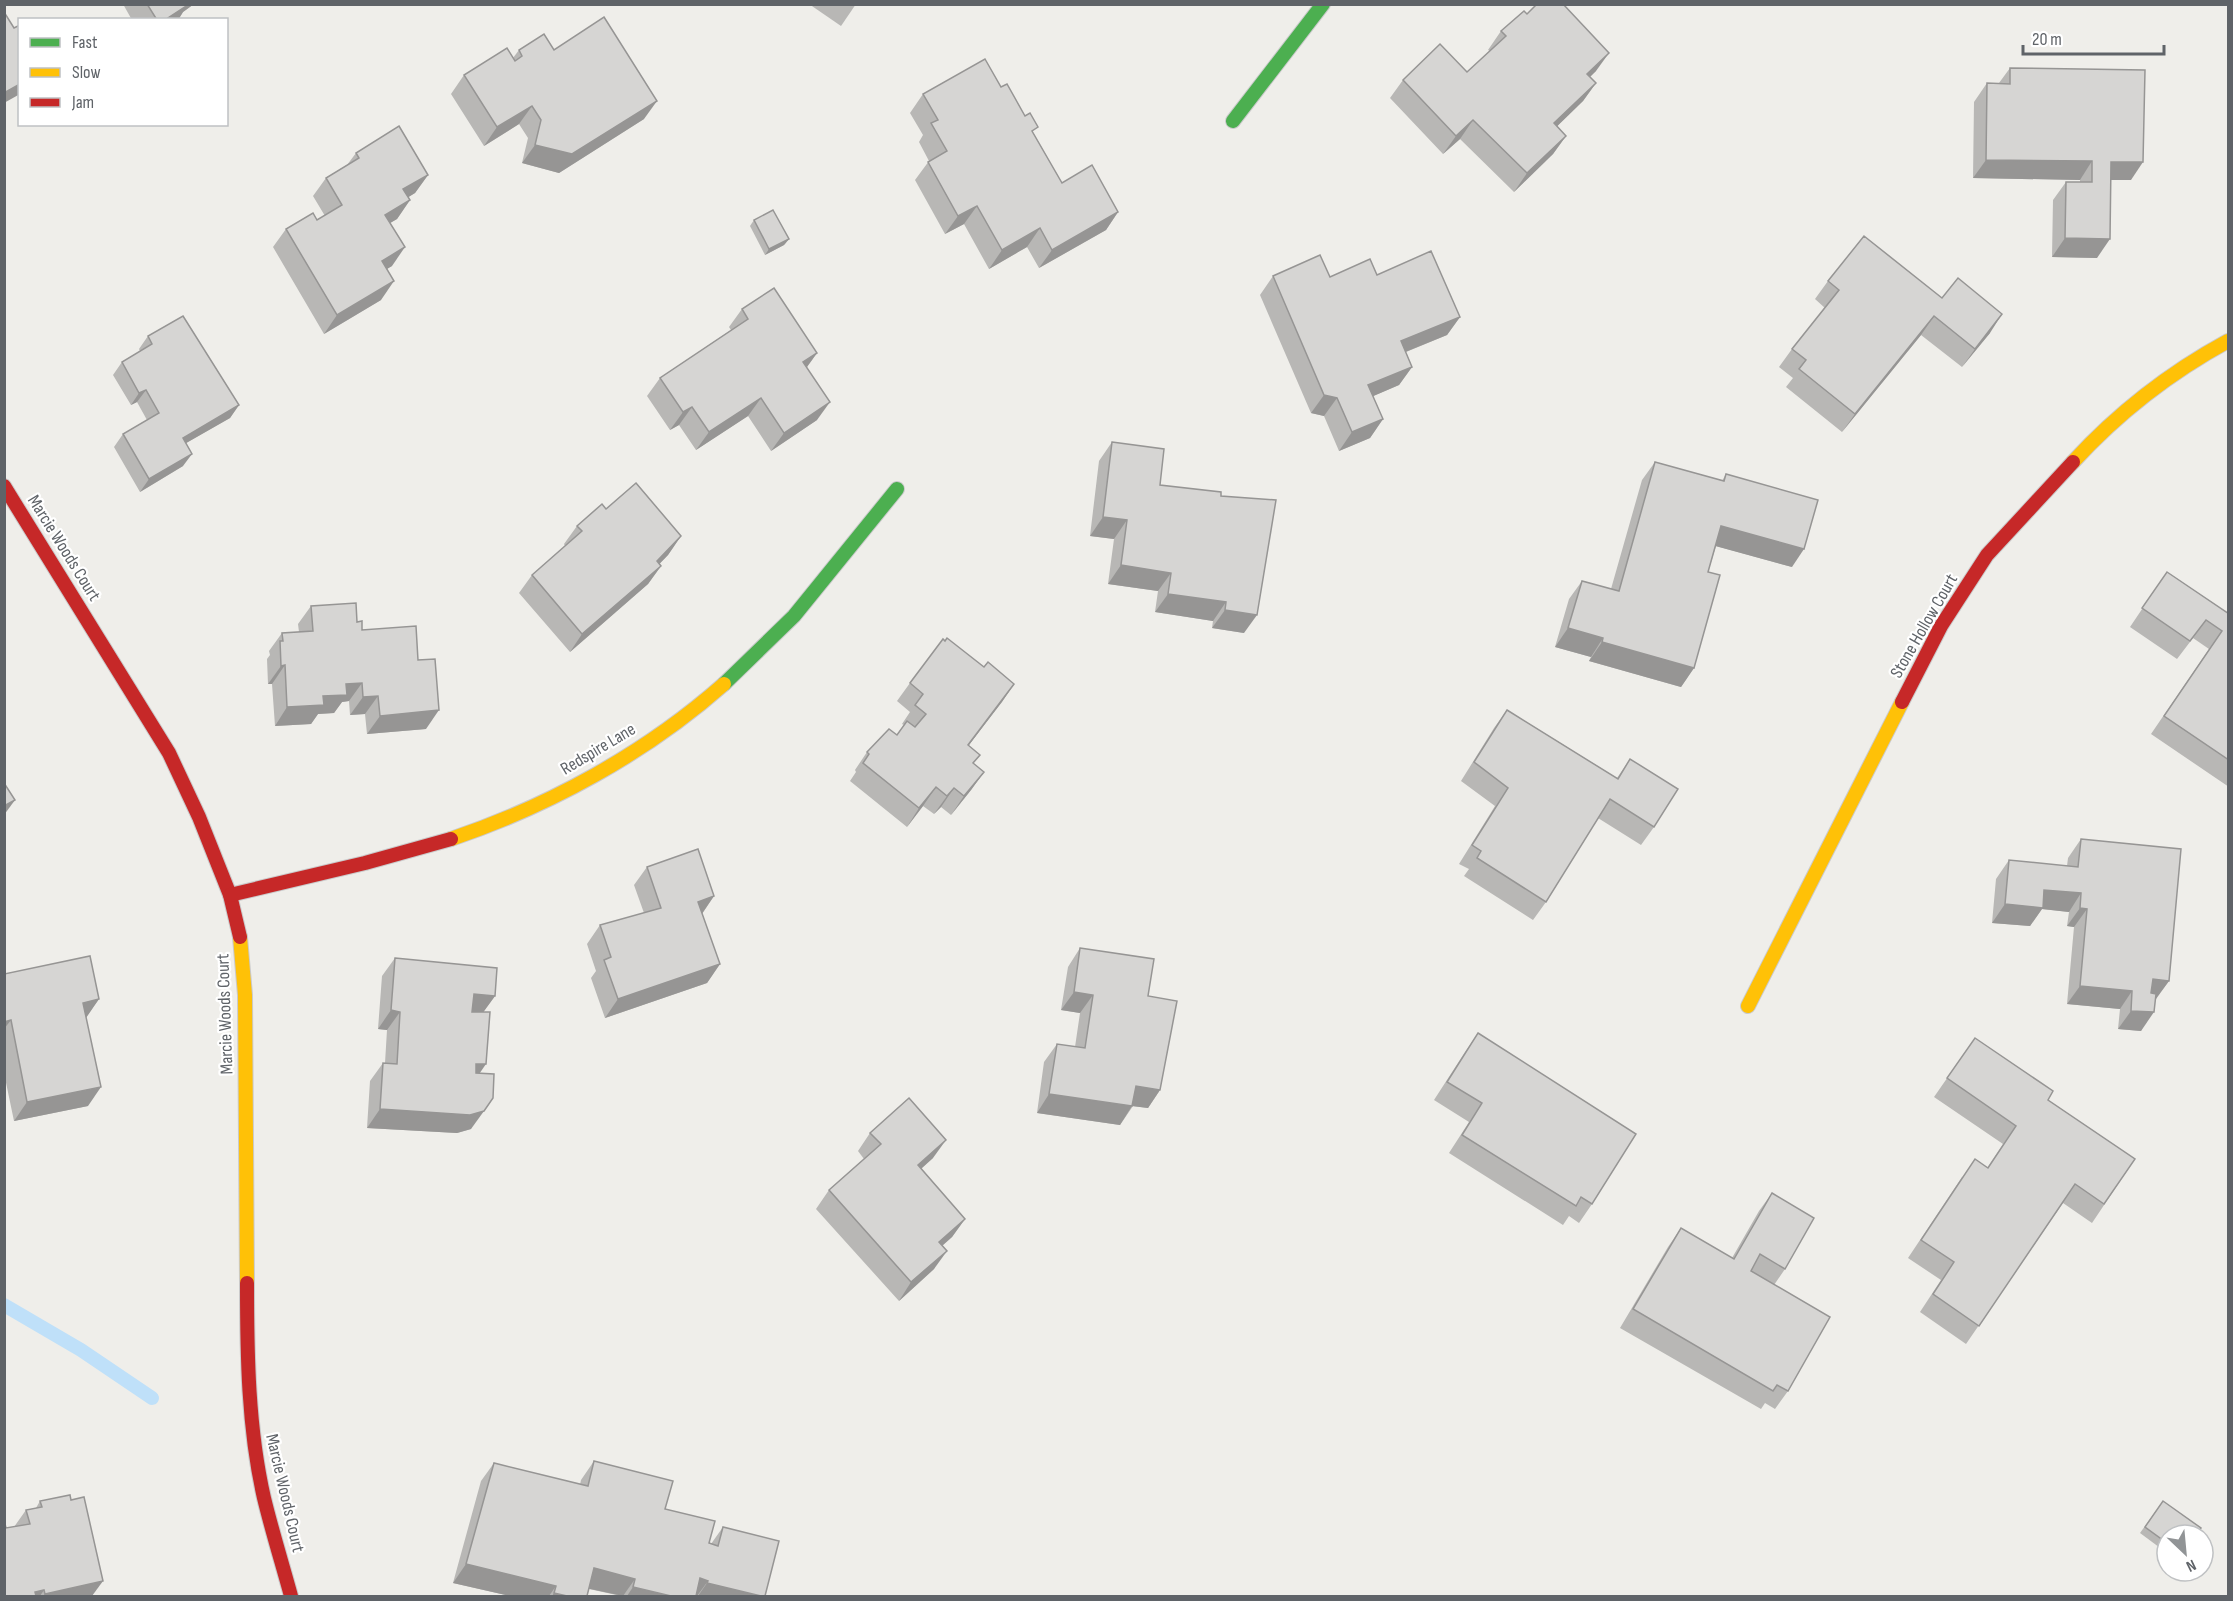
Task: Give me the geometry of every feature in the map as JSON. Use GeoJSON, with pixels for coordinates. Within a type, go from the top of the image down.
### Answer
{"type":"FeatureCollection","features":[{"type":"Feature","properties":{"kind":"street"},"geometry":{"type":"LineString","coordinates":[[1233,121],[1323,4]]}},
{"type":"Feature","properties":{"kind":"street","name":"Stone Hollow Court"},"geometry":{"type":"LineString","coordinates":[[1748,1006],[1941,626],[1987,555],[2091,442],[2145,396],[2200,357],[2229,341]]}},
{"type":"Feature","properties":{"kind":"street","name":"Marcie Woods Court"},"geometry":{"type":"LineString","coordinates":[[4,486],[169,753],[230,895],[241,941],[245,995],[246,1356],[252,1431],[264,1497],[291,1596]]}},
{"type":"Feature","properties":{"kind":"street","name":"Redspire Lane"},"geometry":{"type":"LineString","coordinates":[[230,895],[428,846],[495,823],[551,799],[610,765],[673,724],[713,693],[777,633],[830,573],[897,489]]}},
{"type":"Feature","properties":{"kind":"building"},"geometry":{"type":"Polygon","coordinates":[[[147,4],[188,4],[168,18],[156,18],[147,4]]]}},
{"type":"Feature","properties":{"kind":"building"},"geometry":{"type":"Polygon","coordinates":[[[1537,4],[1563,4],[1609,53],[1587,74],[1596,83],[1554,123],[1566,136],[1527,173],[1473,120],[1456,136],[1403,80],[1440,44],[1467,72],[1506,36],[1501,31],[1524,11],[1527,14],[1537,4]]]}},
{"type":"Feature","properties":{"kind":"building"},"geometry":{"type":"Polygon","coordinates":[[[4,12],[14,28],[18,26],[18,85],[4,93],[4,12]]]}},
{"type":"Feature","properties":{"kind":"building"},"geometry":{"type":"Polygon","coordinates":[[[604,17],[657,101],[572,154],[535,145],[541,120],[532,106],[497,127],[464,75],[507,48],[515,61],[522,56],[519,50],[544,34],[554,50],[604,17]]]}},
{"type":"Feature","properties":{"kind":"building"},"geometry":{"type":"Polygon","coordinates":[[[985,59],[1001,87],[1007,84],[1025,116],[1030,113],[1038,127],[1032,131],[1062,183],[1092,165],[1118,212],[1052,250],[1040,228],[1002,250],[977,206],[958,216],[928,162],[947,151],[931,123],[938,120],[923,94],[985,59]]]}},
{"type":"Feature","properties":{"kind":"building"},"geometry":{"type":"Polygon","coordinates":[[[2010,68],[2145,70],[2143,162],[2111,162],[2110,239],[2065,238],[2066,182],[2092,182],[2092,161],[1986,160],[1987,83],[2010,84],[2010,68]]]}},
{"type":"Feature","properties":{"kind":"building"},"geometry":{"type":"Polygon","coordinates":[[[399,126],[428,175],[403,189],[410,200],[385,215],[405,247],[382,261],[394,281],[337,315],[286,229],[313,213],[317,220],[342,205],[326,178],[359,158],[356,153],[399,126]]]}},
{"type":"Feature","properties":{"kind":"building"},"geometry":{"type":"Polygon","coordinates":[[[773,210],[789,239],[769,249],[754,220],[773,210]]]}},
{"type":"Feature","properties":{"kind":"building"},"geometry":{"type":"Polygon","coordinates":[[[1864,236],[1942,298],[1958,278],[2002,314],[1975,349],[1934,316],[1855,414],[1799,369],[1806,360],[1792,349],[1839,290],[1828,281],[1864,236]]]}},
{"type":"Feature","properties":{"kind":"building"},"geometry":{"type":"Polygon","coordinates":[[[1431,251],[1460,317],[1401,341],[1412,367],[1368,385],[1383,419],[1352,432],[1337,398],[1324,395],[1273,276],[1320,255],[1330,277],[1370,259],[1377,275],[1431,251]]]}},
{"type":"Feature","properties":{"kind":"building"},"geometry":{"type":"Polygon","coordinates":[[[774,288],[817,353],[803,362],[830,402],[784,433],[761,398],[709,432],[692,407],[683,412],[660,378],[748,319],[742,309],[774,288]]]}},
{"type":"Feature","properties":{"kind":"building"},"geometry":{"type":"Polygon","coordinates":[[[183,316],[239,405],[183,438],[192,454],[149,479],[123,434],[159,413],[146,390],[139,393],[122,362],[152,344],[148,336],[183,316]]]}},
{"type":"Feature","properties":{"kind":"building"},"geometry":{"type":"Polygon","coordinates":[[[1112,442],[1164,449],[1160,485],[1221,492],[1221,496],[1276,500],[1257,615],[1225,610],[1226,602],[1168,594],[1171,573],[1121,565],[1127,520],[1103,517],[1112,442]]]}},
{"type":"Feature","properties":{"kind":"building"},"geometry":{"type":"Polygon","coordinates":[[[1655,462],[1724,481],[1726,474],[1818,500],[1804,549],[1721,526],[1708,572],[1720,575],[1694,668],[1602,642],[1603,638],[1568,628],[1582,581],[1619,591],[1655,462]]]}},
{"type":"Feature","properties":{"kind":"building"},"geometry":{"type":"Polygon","coordinates":[[[636,483],[681,536],[657,561],[661,566],[582,634],[532,575],[582,531],[577,526],[602,504],[606,509],[636,483]]]}},
{"type":"Feature","properties":{"kind":"building"},"geometry":{"type":"Polygon","coordinates":[[[2167,572],[2229,614],[2229,760],[2164,716],[2222,631],[2206,620],[2190,641],[2142,608],[2167,572]]]}},
{"type":"Feature","properties":{"kind":"building"},"geometry":{"type":"Polygon","coordinates":[[[356,603],[357,622],[362,621],[362,630],[416,626],[418,660],[435,659],[439,710],[380,716],[378,696],[363,697],[362,683],[346,684],[347,695],[323,696],[324,705],[287,707],[285,665],[281,666],[282,633],[313,631],[311,606],[356,603]]]}},
{"type":"Feature","properties":{"kind":"building"},"geometry":{"type":"Polygon","coordinates":[[[947,638],[984,667],[988,662],[1014,684],[968,745],[980,755],[973,763],[984,772],[964,796],[954,788],[947,796],[936,787],[919,808],[863,763],[869,754],[867,752],[889,729],[897,735],[907,721],[915,727],[926,714],[915,705],[923,694],[910,683],[943,639],[945,641],[947,638]]]}},
{"type":"Feature","properties":{"kind":"building"},"geometry":{"type":"Polygon","coordinates":[[[1507,710],[1618,779],[1630,759],[1678,789],[1654,827],[1610,799],[1546,902],[1477,858],[1481,851],[1472,845],[1508,788],[1474,762],[1507,710]]]}},
{"type":"Feature","properties":{"kind":"building"},"geometry":{"type":"Polygon","coordinates":[[[4,783],[15,800],[4,806],[4,783]]]}},
{"type":"Feature","properties":{"kind":"building"},"geometry":{"type":"Polygon","coordinates":[[[2081,839],[2181,849],[2169,981],[2153,979],[2151,993],[2156,994],[2154,1012],[2131,1011],[2132,991],[2080,986],[2087,909],[2080,908],[2081,893],[2044,890],[2043,908],[2005,904],[2009,860],[2078,867],[2081,839]]]}},
{"type":"Feature","properties":{"kind":"building"},"geometry":{"type":"Polygon","coordinates":[[[698,849],[714,896],[698,902],[720,964],[618,999],[604,960],[611,957],[600,925],[661,908],[647,867],[698,849]]]}},
{"type":"Feature","properties":{"kind":"building"},"geometry":{"type":"Polygon","coordinates":[[[1080,948],[1154,959],[1148,996],[1177,1001],[1160,1090],[1136,1086],[1132,1106],[1049,1094],[1057,1044],[1085,1048],[1093,995],[1074,992],[1080,948]]]}},
{"type":"Feature","properties":{"kind":"building"},"geometry":{"type":"Polygon","coordinates":[[[90,956],[99,999],[83,1003],[101,1087],[27,1102],[11,1020],[4,1022],[4,974],[90,956]]]}},
{"type":"Feature","properties":{"kind":"building"},"geometry":{"type":"Polygon","coordinates":[[[395,958],[497,968],[495,996],[474,994],[472,1012],[490,1012],[486,1064],[476,1064],[476,1073],[494,1074],[493,1098],[484,1111],[470,1115],[380,1109],[383,1063],[397,1064],[400,1012],[391,1010],[395,958]]]}},
{"type":"Feature","properties":{"kind":"building"},"geometry":{"type":"Polygon","coordinates":[[[1478,1033],[1636,1134],[1592,1204],[1581,1197],[1576,1206],[1462,1135],[1482,1103],[1447,1082],[1478,1033]]]}},
{"type":"Feature","properties":{"kind":"building"},"geometry":{"type":"Polygon","coordinates":[[[1975,1038],[2053,1091],[2048,1100],[2135,1159],[2104,1204],[2075,1184],[1979,1326],[1933,1294],[1954,1262],[1921,1240],[1975,1159],[1988,1168],[2016,1126],[1947,1078],[1975,1038]]]}},
{"type":"Feature","properties":{"kind":"building"},"geometry":{"type":"Polygon","coordinates":[[[909,1098],[946,1140],[918,1165],[965,1219],[939,1242],[947,1251],[911,1282],[829,1190],[881,1144],[870,1133],[909,1098]]]}},
{"type":"Feature","properties":{"kind":"building"},"geometry":{"type":"Polygon","coordinates":[[[1772,1193],[1814,1218],[1785,1269],[1760,1254],[1751,1271],[1830,1317],[1788,1391],[1777,1385],[1773,1391],[1633,1309],[1681,1228],[1734,1259],[1772,1193]]]}},
{"type":"Feature","properties":{"kind":"building"},"geometry":{"type":"Polygon","coordinates":[[[594,1461],[673,1481],[665,1509],[715,1521],[709,1543],[718,1546],[723,1527],[779,1541],[765,1596],[707,1583],[708,1581],[700,1578],[696,1596],[671,1596],[633,1587],[635,1579],[594,1568],[587,1596],[567,1596],[554,1593],[556,1586],[466,1564],[494,1463],[588,1486],[594,1461]]]}},
{"type":"Feature","properties":{"kind":"building"},"geometry":{"type":"Polygon","coordinates":[[[70,1495],[71,1500],[84,1497],[103,1581],[45,1594],[44,1590],[35,1592],[36,1596],[4,1596],[4,1520],[6,1528],[30,1524],[26,1510],[42,1507],[40,1501],[70,1495]]]}},
{"type":"Feature","properties":{"kind":"building"},"geometry":{"type":"Polygon","coordinates":[[[2163,1501],[2194,1523],[2155,1523],[2155,1534],[2145,1527],[2163,1501]]]}},
{"type":"Feature","properties":{"kind":"waterway"},"geometry":{"type":"LineString","coordinates":[[4,1305],[81,1350],[152,1398]]}},
{"type":"Feature","properties":{"kind":"traffic: fast"},"geometry":{"type":"LineString","coordinates":[[1233,121],[1323,4]]}},
{"type":"Feature","properties":{"kind":"traffic: fast"},"geometry":{"type":"LineString","coordinates":[[724,684],[794,616],[897,489]]}},
{"type":"Feature","properties":{"kind":"traffic: slow"},"geometry":{"type":"LineString","coordinates":[[2073,462],[2108,427],[2146,395],[2186,366],[2228,341]]}},
{"type":"Feature","properties":{"kind":"traffic: slow"},"geometry":{"type":"LineString","coordinates":[[451,839],[524,811],[595,775],[662,733],[724,684]]}},
{"type":"Feature","properties":{"kind":"traffic: slow"},"geometry":{"type":"LineString","coordinates":[[1748,1006],[1902,702]]}},
{"type":"Feature","properties":{"kind":"traffic: slow"},"geometry":{"type":"LineString","coordinates":[[240,937],[245,995],[247,1283]]}},
{"type":"Feature","properties":{"kind":"traffic: jam"},"geometry":{"type":"LineString","coordinates":[[1902,702],[1941,626],[1987,555],[2073,462]]}},
{"type":"Feature","properties":{"kind":"traffic: jam"},"geometry":{"type":"LineString","coordinates":[[4,486],[169,753],[199,817],[230,895],[240,937]]}},
{"type":"Feature","properties":{"kind":"traffic: jam"},"geometry":{"type":"LineString","coordinates":[[230,895],[365,863],[451,839]]}},
{"type":"Feature","properties":{"kind":"traffic: jam"},"geometry":{"type":"LineString","coordinates":[[247,1283],[248,1364],[255,1445],[264,1498],[291,1596]]}}]}
